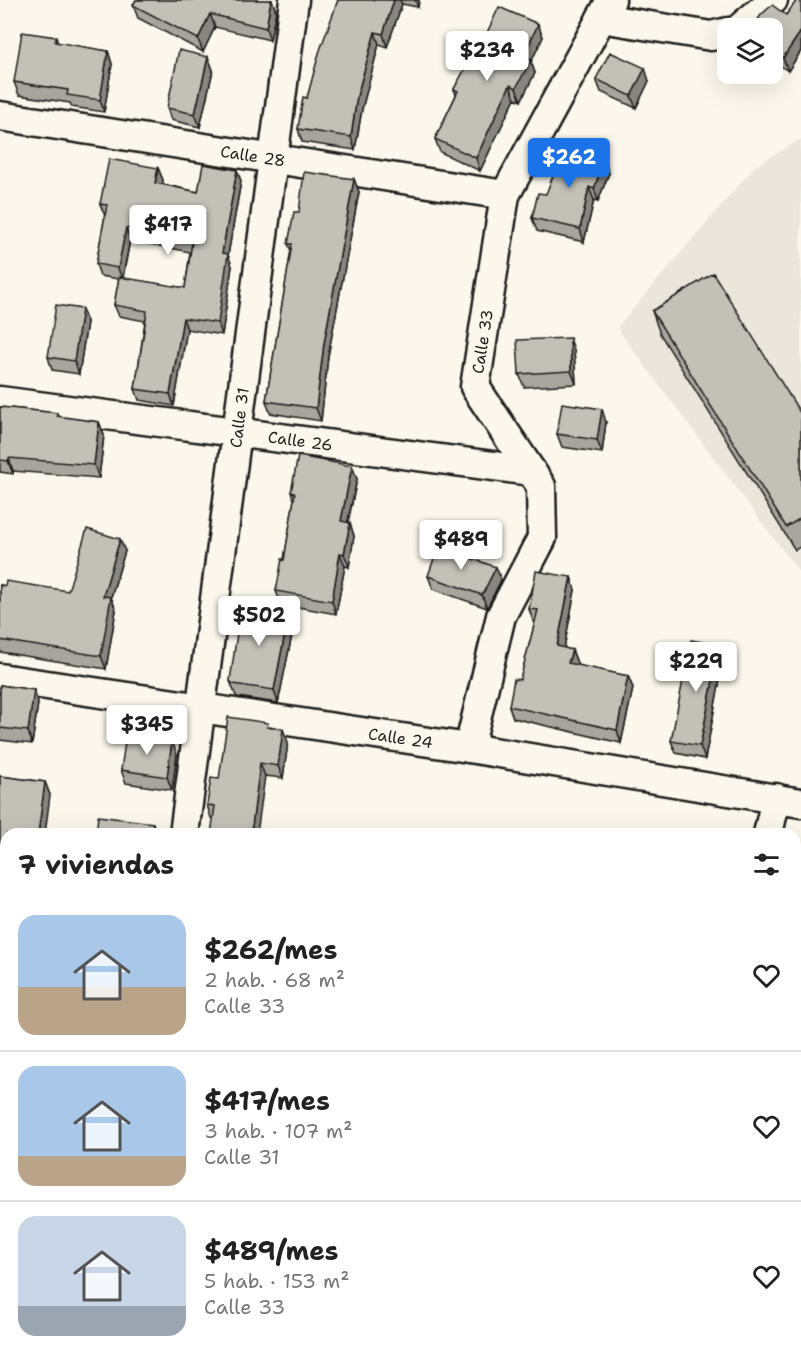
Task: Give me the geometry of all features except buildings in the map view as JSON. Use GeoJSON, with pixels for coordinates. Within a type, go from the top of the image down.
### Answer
{"type":"FeatureCollection","features":[{"type":"Feature","properties":{"kind":"street"},"geometry":{"type":"LineString","coordinates":[[752,18],[773,0]]}},
{"type":"Feature","properties":{"kind":"street","name":"Calle 31"},"geometry":{"type":"LineString","coordinates":[[185,828],[273,158],[291,2]]}},
{"type":"Feature","properties":{"kind":"street"},"geometry":{"type":"LineString","coordinates":[[606,9],[711,36],[717,35]]}},
{"type":"Feature","properties":{"kind":"street","name":"Calle 33"},"geometry":{"type":"LineString","coordinates":[[469,748],[501,616],[542,538],[541,486],[475,387],[506,195],[606,9]]}},
{"type":"Feature","properties":{"kind":"street","name":"Calle 28"},"geometry":{"type":"LineString","coordinates":[[0,116],[506,195]]}},
{"type":"Feature","properties":{"kind":"street","name":"Calle 26"},"geometry":{"type":"LineString","coordinates":[[0,401],[531,471]]}},
{"type":"Feature","properties":{"kind":"street","name":"Calle 24"},"geometry":{"type":"LineString","coordinates":[[0,678],[469,748],[788,801]]}},
{"type":"Feature","properties":{"kind":"street"},"geometry":{"type":"LineString","coordinates":[[772,828],[788,801]]}},
{"type":"Feature","properties":{"kind":"shaded area"},"geometry":{"type":"Polygon","coordinates":[[[801,139],[801,575],[617,328],[754,167],[801,139]]]}}]}
